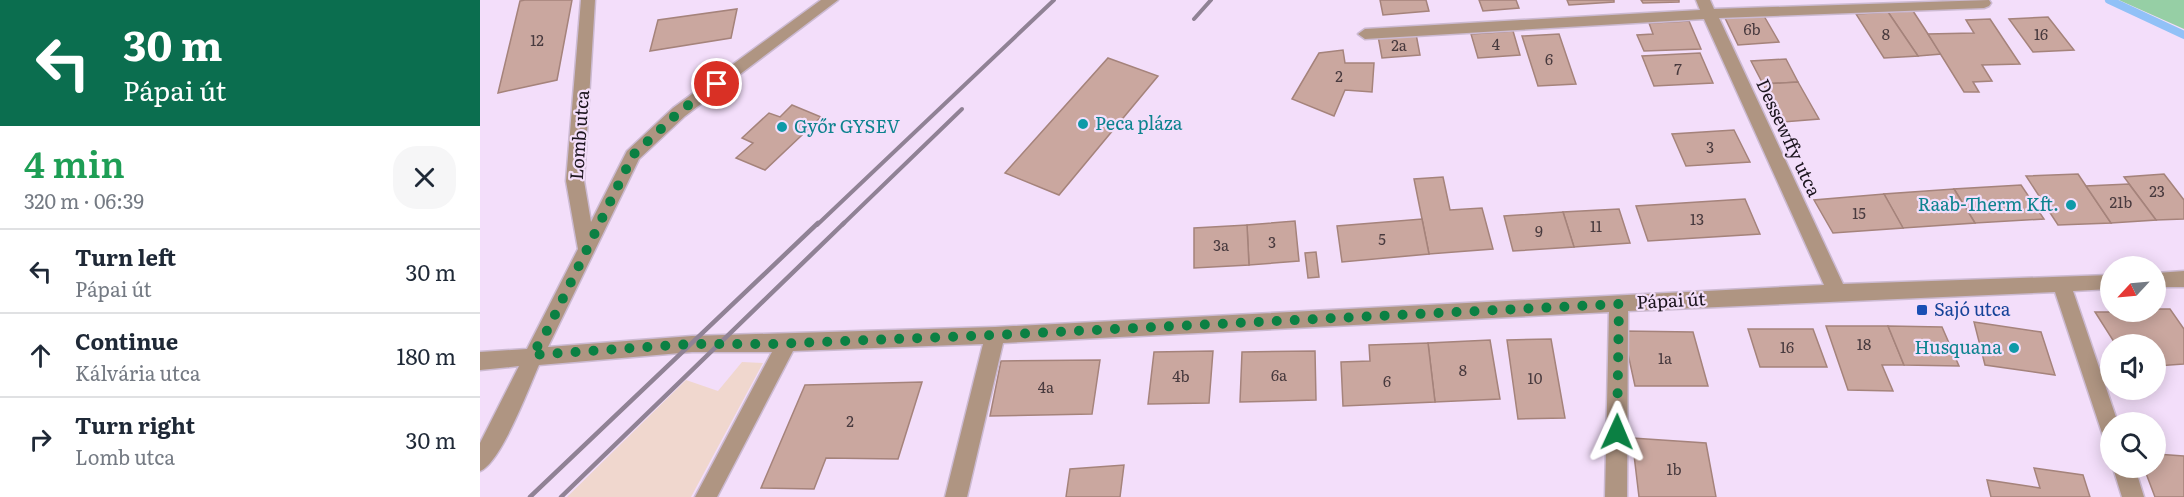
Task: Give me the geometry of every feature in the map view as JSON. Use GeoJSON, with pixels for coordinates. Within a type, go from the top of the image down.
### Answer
{"type":"FeatureCollection","features":[{"type":"Feature","properties":{"kind":"street","name":"Lomb utca"},"geometry":{"type":"LineString","coordinates":[[587,248],[575,181],[588,0]]}},
{"type":"Feature","properties":{"kind":"street"},"geometry":{"type":"LineString","coordinates":[[480,461],[490,447],[532,355],[548,329],[633,155],[679,112],[831,0]]}},
{"type":"Feature","properties":{"kind":"street"},"geometry":{"type":"LineString","coordinates":[[1365,34],[1706,7],[1984,3]]}},
{"type":"Feature","properties":{"kind":"street","name":"Dessewffy utca"},"geometry":{"type":"LineString","coordinates":[[1706,7],[1837,291]]}},
{"type":"Feature","properties":{"kind":"street"},"geometry":{"type":"LineString","coordinates":[[2166,280],[2184,279]]}},
{"type":"Feature","properties":{"kind":"street","name":"Pápai út"},"geometry":{"type":"LineString","coordinates":[[480,361],[532,355],[692,344],[788,343],[995,335],[1837,291],[2100,283]]}},
{"type":"Feature","properties":{"kind":"street"},"geometry":{"type":"LineString","coordinates":[[2062,285],[2104,412]]}},
{"type":"Feature","properties":{"kind":"street"},"geometry":{"type":"LineString","coordinates":[[1616,497],[1619,304]]}},
{"type":"Feature","properties":{"kind":"street"},"geometry":{"type":"LineString","coordinates":[[956,497],[995,335]]}},
{"type":"Feature","properties":{"kind":"street"},"geometry":{"type":"LineString","coordinates":[[706,497],[788,343]]}},
{"type":"Feature","properties":{"kind":"street"},"geometry":{"type":"LineString","coordinates":[[2127,478],[2133,497]]}},
{"type":"Feature","properties":{"kind":"shaded area"},"geometry":{"type":"Polygon","coordinates":[[[742,362],[763,363],[691,497],[567,497],[686,380],[718,391],[742,362]]]}},
{"type":"Feature","properties":{"kind":"green space"},"geometry":{"type":"Polygon","coordinates":[[[2119,0],[2184,0],[2184,29],[2121,1],[2119,0]]]}},
{"type":"Feature","properties":{"kind":"building"},"geometry":{"type":"Polygon","coordinates":[[[572,0],[557,80],[498,93],[520,1],[572,0]]]}},
{"type":"Feature","properties":{"kind":"building"},"geometry":{"type":"Polygon","coordinates":[[[1380,0],[1426,0],[1429,11],[1383,15],[1380,0]]]}},
{"type":"Feature","properties":{"kind":"building"},"geometry":{"type":"Polygon","coordinates":[[[1479,0],[1516,0],[1519,8],[1483,11],[1479,0]]]}},
{"type":"Feature","properties":{"kind":"building"},"geometry":{"type":"Polygon","coordinates":[[[1567,0],[1614,0],[1614,2],[1569,5],[1567,0]]]}},
{"type":"Feature","properties":{"kind":"building"},"geometry":{"type":"Polygon","coordinates":[[[1641,0],[1679,0],[1679,2],[1643,3],[1641,0]]]}},
{"type":"Feature","properties":{"kind":"building"},"geometry":{"type":"Polygon","coordinates":[[[737,9],[731,38],[650,51],[658,20],[737,9]]]}},
{"type":"Feature","properties":{"kind":"building"},"geometry":{"type":"Polygon","coordinates":[[[1913,11],[1941,54],[1918,56],[1888,12],[1913,11]]]}},
{"type":"Feature","properties":{"kind":"building"},"geometry":{"type":"Polygon","coordinates":[[[1888,12],[1918,56],[1884,58],[1856,14],[1888,12]]]}},
{"type":"Feature","properties":{"kind":"building"},"geometry":{"type":"Polygon","coordinates":[[[1764,16],[1779,42],[1738,45],[1725,18],[1764,16]]]}},
{"type":"Feature","properties":{"kind":"building"},"geometry":{"type":"Polygon","coordinates":[[[2048,17],[2074,50],[2033,52],[2009,19],[2048,17]]]}},
{"type":"Feature","properties":{"kind":"building"},"geometry":{"type":"Polygon","coordinates":[[[1990,19],[2020,64],[1982,65],[1992,81],[1973,82],[1979,92],[1964,92],[1928,34],[1974,33],[1966,20],[1990,19]]]}},
{"type":"Feature","properties":{"kind":"building"},"geometry":{"type":"Polygon","coordinates":[[[1689,21],[1701,49],[1644,51],[1637,35],[1653,34],[1649,23],[1689,21]]]}},
{"type":"Feature","properties":{"kind":"building"},"geometry":{"type":"Polygon","coordinates":[[[1513,31],[1520,55],[1478,58],[1471,34],[1513,31]]]}},
{"type":"Feature","properties":{"kind":"building"},"geometry":{"type":"Polygon","coordinates":[[[1416,34],[1420,55],[1382,58],[1378,36],[1416,34]]]}},
{"type":"Feature","properties":{"kind":"building"},"geometry":{"type":"Polygon","coordinates":[[[1559,34],[1576,84],[1538,86],[1522,36],[1559,34]]]}},
{"type":"Feature","properties":{"kind":"building"},"geometry":{"type":"Polygon","coordinates":[[[1343,50],[1345,63],[1374,63],[1372,92],[1345,90],[1334,116],[1292,99],[1319,53],[1343,50]]]}},
{"type":"Feature","properties":{"kind":"building"},"geometry":{"type":"Polygon","coordinates":[[[1700,53],[1713,83],[1654,86],[1642,56],[1700,53]]]}},
{"type":"Feature","properties":{"kind":"building","name":"Peca pláza"},"geometry":{"type":"Polygon","coordinates":[[[1108,58],[1158,76],[1059,195],[1005,173],[1108,58]]]}},
{"type":"Feature","properties":{"kind":"building"},"geometry":{"type":"Polygon","coordinates":[[[1786,59],[1798,82],[1763,84],[1751,61],[1786,59]]]}},
{"type":"Feature","properties":{"kind":"building"},"geometry":{"type":"Polygon","coordinates":[[[1798,82],[1819,119],[1783,122],[1763,84],[1798,82]]]}},
{"type":"Feature","properties":{"kind":"building","name":"Győr GYSEV"},"geometry":{"type":"Polygon","coordinates":[[[792,105],[821,117],[765,170],[736,158],[753,143],[742,138],[769,113],[780,117],[792,105]]]}},
{"type":"Feature","properties":{"kind":"building"},"geometry":{"type":"Polygon","coordinates":[[[1734,130],[1750,162],[1686,166],[1672,134],[1734,130]]]}},
{"type":"Feature","properties":{"kind":"building","name":"Raab-Therm Kft."},"geometry":{"type":"Polygon","coordinates":[[[2078,174],[2111,223],[2058,225],[2026,176],[2078,174]]]}},
{"type":"Feature","properties":{"kind":"building"},"geometry":{"type":"Polygon","coordinates":[[[2164,174],[2184,200],[2184,219],[2156,220],[2124,177],[2164,174]]]}},
{"type":"Feature","properties":{"kind":"building"},"geometry":{"type":"Polygon","coordinates":[[[1443,177],[1450,210],[1482,208],[1493,249],[1429,254],[1414,179],[1443,177]]]}},
{"type":"Feature","properties":{"kind":"building"},"geometry":{"type":"Polygon","coordinates":[[[2129,184],[2156,220],[2111,223],[2086,186],[2129,184]]]}},
{"type":"Feature","properties":{"kind":"building"},"geometry":{"type":"Polygon","coordinates":[[[2021,185],[2044,219],[1975,223],[1954,189],[2021,185]]]}},
{"type":"Feature","properties":{"kind":"building"},"geometry":{"type":"Polygon","coordinates":[[[1954,189],[1975,223],[1903,228],[1884,194],[1954,189]]]}},
{"type":"Feature","properties":{"kind":"building"},"geometry":{"type":"Polygon","coordinates":[[[1884,194],[1903,228],[1833,233],[1814,200],[1884,194]]]}},
{"type":"Feature","properties":{"kind":"building"},"geometry":{"type":"Polygon","coordinates":[[[1745,199],[1760,234],[1648,241],[1636,206],[1745,199]]]}},
{"type":"Feature","properties":{"kind":"building"},"geometry":{"type":"Polygon","coordinates":[[[1619,209],[1630,243],[1574,247],[1563,212],[1619,209]]]}},
{"type":"Feature","properties":{"kind":"building"},"geometry":{"type":"Polygon","coordinates":[[[1563,212],[1574,247],[1513,251],[1504,216],[1563,212]]]}},
{"type":"Feature","properties":{"kind":"building"},"geometry":{"type":"Polygon","coordinates":[[[1422,219],[1429,254],[1342,262],[1337,226],[1422,219]]]}},
{"type":"Feature","properties":{"kind":"building"},"geometry":{"type":"Polygon","coordinates":[[[1295,221],[1299,261],[1249,265],[1247,225],[1295,221]]]}},
{"type":"Feature","properties":{"kind":"building"},"geometry":{"type":"Polygon","coordinates":[[[1247,225],[1249,265],[1194,268],[1194,228],[1247,225]]]}},
{"type":"Feature","properties":{"kind":"building"},"geometry":{"type":"Polygon","coordinates":[[[1316,252],[1319,277],[1308,278],[1305,253],[1316,252]]]}},
{"type":"Feature","properties":{"kind":"building"},"geometry":{"type":"Polygon","coordinates":[[[2166,309],[2170,309],[2184,329],[2184,364],[2166,365],[2166,334],[2109,334],[2101,322],[2166,322],[2166,309]]]}},
{"type":"Feature","properties":{"kind":"building","name":"Husquana"},"geometry":{"type":"Polygon","coordinates":[[[1974,322],[2041,332],[2055,375],[1985,365],[1974,322]]]}},
{"type":"Feature","properties":{"kind":"building"},"geometry":{"type":"Polygon","coordinates":[[[1826,326],[1888,326],[1904,365],[1882,365],[1893,391],[1848,390],[1826,326]]]}},
{"type":"Feature","properties":{"kind":"building"},"geometry":{"type":"Polygon","coordinates":[[[1888,326],[1942,327],[1959,366],[1904,365],[1888,326]]]}},
{"type":"Feature","properties":{"kind":"building"},"geometry":{"type":"Polygon","coordinates":[[[1748,329],[1813,329],[1827,367],[1760,367],[1748,329]]]}},
{"type":"Feature","properties":{"kind":"building"},"geometry":{"type":"Polygon","coordinates":[[[1623,331],[1693,332],[1708,386],[1635,386],[1623,331]]]}},
{"type":"Feature","properties":{"kind":"building"},"geometry":{"type":"Polygon","coordinates":[[[1551,339],[1565,418],[1518,419],[1507,340],[1551,339]]]}},
{"type":"Feature","properties":{"kind":"building"},"geometry":{"type":"Polygon","coordinates":[[[1490,340],[1500,399],[1435,402],[1428,343],[1490,340]]]}},
{"type":"Feature","properties":{"kind":"building"},"geometry":{"type":"Polygon","coordinates":[[[1428,343],[1435,402],[1343,406],[1341,362],[1370,361],[1369,345],[1428,343]]]}},
{"type":"Feature","properties":{"kind":"building"},"geometry":{"type":"Polygon","coordinates":[[[1213,351],[1209,403],[1148,404],[1154,352],[1213,351]]]}},
{"type":"Feature","properties":{"kind":"building"},"geometry":{"type":"Polygon","coordinates":[[[1315,351],[1316,400],[1240,402],[1242,352],[1315,351]]]}},
{"type":"Feature","properties":{"kind":"building"},"geometry":{"type":"Polygon","coordinates":[[[1100,360],[1092,414],[990,416],[1001,361],[1100,360]]]}},
{"type":"Feature","properties":{"kind":"building"},"geometry":{"type":"Polygon","coordinates":[[[922,382],[898,459],[826,458],[814,489],[761,488],[805,385],[922,382]]]}},
{"type":"Feature","properties":{"kind":"building"},"geometry":{"type":"Polygon","coordinates":[[[1632,438],[1706,443],[1716,497],[1639,497],[1632,438]]]}},
{"type":"Feature","properties":{"kind":"building"},"geometry":{"type":"Polygon","coordinates":[[[2166,455],[2184,456],[2184,497],[2155,497],[2148,478],[2166,478],[2166,455]]]}},
{"type":"Feature","properties":{"kind":"building"},"geometry":{"type":"Polygon","coordinates":[[[1124,465],[1120,497],[1066,497],[1070,469],[1124,465]]]}},
{"type":"Feature","properties":{"kind":"building"},"geometry":{"type":"Polygon","coordinates":[[[2034,468],[2083,475],[2090,497],[1991,497],[1987,480],[2040,488],[2034,468]]]}},
{"type":"Feature","properties":{"kind":"waterway"},"geometry":{"type":"LineString","coordinates":[[2109,0],[2184,35]]}},
{"type":"Feature","properties":{"kind":"railway"},"geometry":{"type":"LineString","coordinates":[[817,225],[1054,0]]}},
{"type":"Feature","properties":{"kind":"railway"},"geometry":{"type":"LineString","coordinates":[[1194,19],[1211,0]]}},
{"type":"Feature","properties":{"kind":"railway"},"geometry":{"type":"LineString","coordinates":[[842,225],[962,109]]}},
{"type":"Feature","properties":{"kind":"railway"},"geometry":{"type":"LineString","coordinates":[[530,497],[818,223]]}},
{"type":"Feature","properties":{"kind":"railway"},"geometry":{"type":"LineString","coordinates":[[561,497],[844,223]]}},
{"type":"Feature","properties":{"kind":"place","name":"Peca pláza"},"geometry":{"type":"Point","coordinates":[1083,124]}},
{"type":"Feature","properties":{"kind":"place","name":"Győr GYSEV"},"geometry":{"type":"Point","coordinates":[782,127]}},
{"type":"Feature","properties":{"kind":"place","name":"Raab-Therm Kft."},"geometry":{"type":"Point","coordinates":[2071,205]}},
{"type":"Feature","properties":{"kind":"place","name":"Sajó utca"},"geometry":{"type":"Point","coordinates":[1922,310]}},
{"type":"Feature","properties":{"kind":"place","name":"Husquana"},"geometry":{"type":"Point","coordinates":[2014,348]}},
{"type":"Feature","properties":{"kind":"route"},"geometry":{"type":"LineString","coordinates":[[717,84],[679,112],[633,155],[548,329],[532,355],[692,344],[772,344],[995,335],[1619,304],[1617,432]]}}]}
